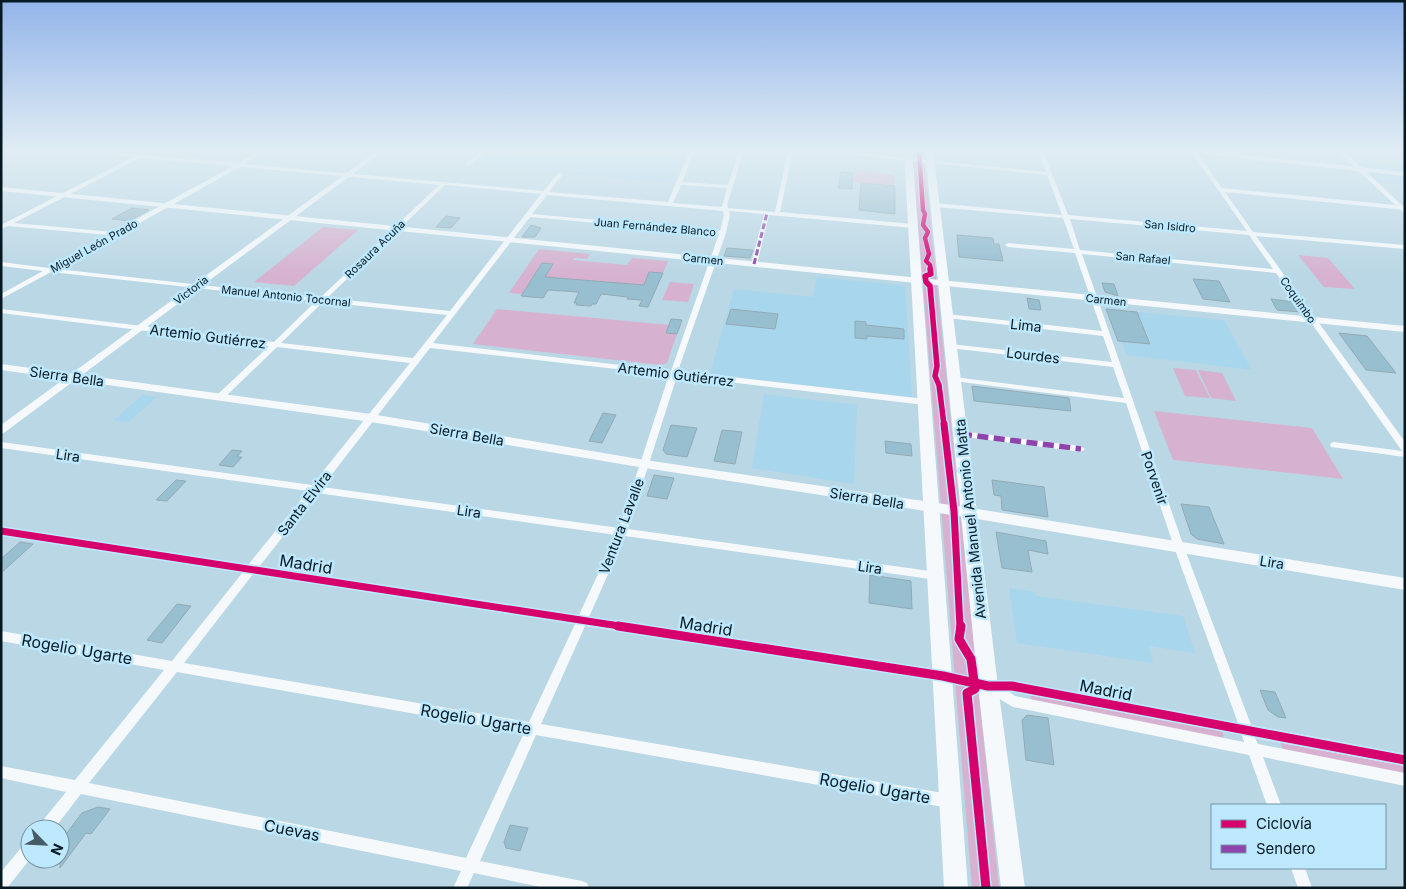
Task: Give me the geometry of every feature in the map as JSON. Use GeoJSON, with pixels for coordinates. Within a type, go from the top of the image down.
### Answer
{"type":"FeatureCollection","features":[{"type":"Feature","properties":{"kind":"main road","name":"Carmen"},"geometry":{"type":"LineString","coordinates":[[27,191],[1405,329]]}},
{"type":"Feature","properties":{"kind":"main road"},"geometry":{"type":"LineString","coordinates":[[911,191],[956,888]]}},
{"type":"Feature","properties":{"kind":"main road","name":"Avenida Manuel Antonio Matta"},"geometry":{"type":"LineString","coordinates":[[934,191],[988,686],[1013,888]]}},
{"type":"Feature","properties":{"kind":"main road"},"geometry":{"type":"LineString","coordinates":[[912,209],[936,208]]}},
{"type":"Feature","properties":{"kind":"main road","name":"Sierra Bella"},"geometry":{"type":"LineString","coordinates":[[1,367],[371,418],[645,464],[932,508]]}},
{"type":"Feature","properties":{"kind":"main road","name":"Lira"},"geometry":{"type":"LineString","coordinates":[[932,508],[1405,584]]}},
{"type":"Feature","properties":{"kind":"street"},"geometry":{"type":"LineString","coordinates":[[3,224],[70,191]]}},
{"type":"Feature","properties":{"kind":"street","name":"Miguel León Prado"},"geometry":{"type":"LineString","coordinates":[[1,297],[192,191]]}},
{"type":"Feature","properties":{"kind":"street","name":"Victoria"},"geometry":{"type":"LineString","coordinates":[[1,431],[325,191]]}},
{"type":"Feature","properties":{"kind":"street","name":"Rosaura Acuña"},"geometry":{"type":"LineString","coordinates":[[220,397],[435,191]]}},
{"type":"Feature","properties":{"kind":"street"},"geometry":{"type":"LineString","coordinates":[[519,191],[913,226]]}},
{"type":"Feature","properties":{"kind":"street","name":"Santa Elvira"},"geometry":{"type":"LineString","coordinates":[[53,819],[371,418],[547,191]]}},
{"type":"Feature","properties":{"kind":"street"},"geometry":{"type":"LineString","coordinates":[[670,204],[675,191]]}},
{"type":"Feature","properties":{"kind":"street","name":"Ventura Lavalle"},"geometry":{"type":"LineString","coordinates":[[460,888],[622,532],[727,218],[724,205],[729,191]]}},
{"type":"Feature","properties":{"kind":"street"},"geometry":{"type":"LineString","coordinates":[[777,214],[782,191]]}},
{"type":"Feature","properties":{"kind":"street","name":"Porvenir"},"geometry":{"type":"LineString","coordinates":[[1056,191],[1179,547],[1252,750],[1274,804]]}},
{"type":"Feature","properties":{"kind":"street","name":"Coquimbo"},"geometry":{"type":"LineString","coordinates":[[1221,191],[1405,449]]}},
{"type":"Feature","properties":{"kind":"street"},"geometry":{"type":"LineString","coordinates":[[1234,191],[1403,210]]}},
{"type":"Feature","properties":{"kind":"street"},"geometry":{"type":"LineString","coordinates":[[1383,191],[1403,210]]}},
{"type":"Feature","properties":{"kind":"street","name":"San Isidro"},"geometry":{"type":"LineString","coordinates":[[936,208],[1066,217],[1405,246]]}},
{"type":"Feature","properties":{"kind":"street"},"geometry":{"type":"LineString","coordinates":[[754,264],[767,213]]}},
{"type":"Feature","properties":{"kind":"street","name":"Juan Fernández Blanco"},"geometry":{"type":"LineString","coordinates":[[528,214],[722,233]]}},
{"type":"Feature","properties":{"kind":"street"},"geometry":{"type":"LineString","coordinates":[[3,224],[115,234]]}},
{"type":"Feature","properties":{"kind":"street","name":"San Rafael"},"geometry":{"type":"LineString","coordinates":[[1008,246],[1278,271]]}},
{"type":"Feature","properties":{"kind":"street","name":"Manuel Antonio Tocornal"},"geometry":{"type":"LineString","coordinates":[[1,264],[196,287],[452,313]]}},
{"type":"Feature","properties":{"kind":"street","name":"Artemio Gutiérrez"},"geometry":{"type":"LineString","coordinates":[[1,311],[414,361]]}},
{"type":"Feature","properties":{"kind":"street","name":"Lima"},"geometry":{"type":"LineString","coordinates":[[947,316],[1105,334]]}},
{"type":"Feature","properties":{"kind":"street","name":"Artemio Gutiérrez"},"geometry":{"type":"LineString","coordinates":[[427,345],[925,402]]}},
{"type":"Feature","properties":{"kind":"street","name":"Lourdes"},"geometry":{"type":"LineString","coordinates":[[950,346],[1116,365]]}},
{"type":"Feature","properties":{"kind":"street"},"geometry":{"type":"LineString","coordinates":[[954,379],[1128,401]]}},
{"type":"Feature","properties":{"kind":"street"},"geometry":{"type":"LineString","coordinates":[[960,434],[1081,449]]}},
{"type":"Feature","properties":{"kind":"street"},"geometry":{"type":"LineString","coordinates":[[1334,445],[1405,454]]}},
{"type":"Feature","properties":{"kind":"street","name":"Lira"},"geometry":{"type":"LineString","coordinates":[[1,446],[937,576]]}},
{"type":"Feature","properties":{"kind":"street","name":"Madrid"},"geometry":{"type":"LineString","coordinates":[[1,531],[942,676],[988,686],[1012,686],[1405,760]]}},
{"type":"Feature","properties":{"kind":"street","name":"Rogelio Ugarte"},"geometry":{"type":"LineString","coordinates":[[1,636],[950,801]]}},
{"type":"Feature","properties":{"kind":"street","name":"Madrid"},"geometry":{"type":"LineString","coordinates":[[988,686],[1014,701],[1405,780]]}},
{"type":"Feature","properties":{"kind":"street","name":"Cuevas"},"geometry":{"type":"LineString","coordinates":[[1,772],[582,888]]}},
{"type":"Feature","properties":{"kind":"street"},"geometry":{"type":"LineString","coordinates":[[1,884],[20,860]]}},
{"type":"Feature","properties":{"kind":"street"},"geometry":{"type":"LineString","coordinates":[[1298,869],[1305,888]]}},
{"type":"Feature","properties":{"kind":"shaded area"},"geometry":{"type":"Polygon","coordinates":[[[915,191],[927,191],[999,888],[972,888],[915,191]]]}},
{"type":"Feature","properties":{"kind":"shaded area"},"geometry":{"type":"Polygon","coordinates":[[[323,227],[358,230],[294,286],[254,282],[323,227]]]}},
{"type":"Feature","properties":{"kind":"shaded area"},"geometry":{"type":"Polygon","coordinates":[[[539,249],[590,254],[587,259],[574,258],[573,260],[627,265],[632,258],[668,261],[663,273],[649,272],[644,285],[545,277],[553,264],[542,263],[522,294],[509,293],[539,249]]]}},
{"type":"Feature","properties":{"kind":"shaded area"},"geometry":{"type":"Polygon","coordinates":[[[1298,255],[1328,258],[1355,289],[1324,287],[1298,255]]]}},
{"type":"Feature","properties":{"kind":"shaded area"},"geometry":{"type":"Polygon","coordinates":[[[817,277],[905,286],[912,397],[710,374],[734,289],[813,297],[817,277]]]}},
{"type":"Feature","properties":{"kind":"shaded area"},"geometry":{"type":"Polygon","coordinates":[[[670,282],[694,284],[688,302],[662,300],[670,282]]]}},
{"type":"Feature","properties":{"kind":"shaded area"},"geometry":{"type":"Polygon","coordinates":[[[497,309],[670,325],[667,333],[677,334],[667,363],[661,365],[473,344],[497,309]]]}},
{"type":"Feature","properties":{"kind":"shaded area"},"geometry":{"type":"Polygon","coordinates":[[[1138,312],[1224,320],[1252,370],[1127,355],[1122,342],[1152,345],[1138,312]]]}},
{"type":"Feature","properties":{"kind":"shaded area"},"geometry":{"type":"Polygon","coordinates":[[[1173,368],[1196,370],[1210,398],[1185,396],[1173,368]]]}},
{"type":"Feature","properties":{"kind":"shaded area"},"geometry":{"type":"Polygon","coordinates":[[[1198,370],[1222,373],[1236,401],[1211,398],[1198,370]]]}},
{"type":"Feature","properties":{"kind":"shaded area"},"geometry":{"type":"Polygon","coordinates":[[[764,394],[857,405],[854,484],[752,468],[764,394]]]}},
{"type":"Feature","properties":{"kind":"shaded area"},"geometry":{"type":"Polygon","coordinates":[[[143,395],[157,397],[128,422],[114,420],[143,395]]]}},
{"type":"Feature","properties":{"kind":"shaded area"},"geometry":{"type":"Polygon","coordinates":[[[1154,411],[1312,428],[1343,479],[1173,460],[1154,411]]]}},
{"type":"Feature","properties":{"kind":"shaded area"},"geometry":{"type":"Polygon","coordinates":[[[1009,588],[1035,592],[1036,596],[1183,616],[1195,653],[1149,646],[1153,663],[1017,643],[1009,588]]]}},
{"type":"Feature","properties":{"kind":"shaded area"},"geometry":{"type":"Polygon","coordinates":[[[1030,692],[1222,730],[1224,737],[1220,738],[1031,701],[1030,692]]]}},
{"type":"Feature","properties":{"kind":"shaded area"},"geometry":{"type":"Polygon","coordinates":[[[1280,740],[1405,764],[1405,775],[1283,750],[1280,740]]]}},
{"type":"Feature","properties":{"kind":"building"},"geometry":{"type":"Polygon","coordinates":[[[860,191],[895,191],[895,214],[859,210],[860,191]]]}},
{"type":"Feature","properties":{"kind":"building"},"geometry":{"type":"Polygon","coordinates":[[[132,208],[149,210],[129,221],[112,219],[132,208]]]}},
{"type":"Feature","properties":{"kind":"building"},"geometry":{"type":"Polygon","coordinates":[[[446,216],[460,218],[451,228],[436,227],[446,216]]]}},
{"type":"Feature","properties":{"kind":"building"},"geometry":{"type":"Polygon","coordinates":[[[531,225],[541,228],[535,237],[522,237],[531,225]]]}},
{"type":"Feature","properties":{"kind":"building"},"geometry":{"type":"Polygon","coordinates":[[[957,235],[993,238],[994,244],[999,244],[1003,261],[959,257],[957,235]]]}},
{"type":"Feature","properties":{"kind":"building"},"geometry":{"type":"Polygon","coordinates":[[[727,248],[753,250],[750,258],[724,256],[727,248]]]}},
{"type":"Feature","properties":{"kind":"building"},"geometry":{"type":"Polygon","coordinates":[[[542,263],[553,264],[545,277],[644,285],[649,272],[663,273],[648,307],[639,306],[642,300],[601,294],[596,304],[591,306],[576,305],[577,303],[574,303],[579,292],[548,290],[543,298],[521,296],[542,263]]]}},
{"type":"Feature","properties":{"kind":"building"},"geometry":{"type":"Polygon","coordinates":[[[1193,279],[1219,281],[1230,302],[1203,299],[1193,279]]]}},
{"type":"Feature","properties":{"kind":"building"},"geometry":{"type":"Polygon","coordinates":[[[1102,283],[1114,284],[1118,296],[1105,292],[1102,283]]]}},
{"type":"Feature","properties":{"kind":"building"},"geometry":{"type":"Polygon","coordinates":[[[1027,298],[1039,300],[1041,310],[1029,309],[1027,298]]]}},
{"type":"Feature","properties":{"kind":"building"},"geometry":{"type":"Polygon","coordinates":[[[1271,299],[1294,302],[1301,312],[1277,310],[1271,299]]]}},
{"type":"Feature","properties":{"kind":"building"},"geometry":{"type":"Polygon","coordinates":[[[731,309],[778,314],[775,329],[726,324],[731,309]]]}},
{"type":"Feature","properties":{"kind":"building"},"geometry":{"type":"Polygon","coordinates":[[[1106,309],[1137,312],[1150,344],[1118,341],[1106,309]]]}},
{"type":"Feature","properties":{"kind":"building"},"geometry":{"type":"Polygon","coordinates":[[[671,319],[682,320],[677,334],[666,333],[671,319]]]}},
{"type":"Feature","properties":{"kind":"building"},"geometry":{"type":"Polygon","coordinates":[[[855,321],[866,322],[866,325],[904,329],[904,339],[867,336],[867,339],[855,338],[855,321]]]}},
{"type":"Feature","properties":{"kind":"building"},"geometry":{"type":"Polygon","coordinates":[[[1339,333],[1367,336],[1396,373],[1366,370],[1339,333]]]}},
{"type":"Feature","properties":{"kind":"building"},"geometry":{"type":"Polygon","coordinates":[[[972,386],[1069,398],[1071,411],[974,401],[972,386]]]}},
{"type":"Feature","properties":{"kind":"building"},"geometry":{"type":"Polygon","coordinates":[[[603,413],[616,415],[602,443],[589,441],[603,413]]]}},
{"type":"Feature","properties":{"kind":"building"},"geometry":{"type":"Polygon","coordinates":[[[671,425],[697,428],[687,457],[666,454],[663,450],[671,425]]]}},
{"type":"Feature","properties":{"kind":"building"},"geometry":{"type":"Polygon","coordinates":[[[722,430],[742,432],[735,464],[714,461],[722,430]]]}},
{"type":"Feature","properties":{"kind":"building"},"geometry":{"type":"Polygon","coordinates":[[[885,441],[911,444],[912,456],[886,453],[885,441]]]}},
{"type":"Feature","properties":{"kind":"building"},"geometry":{"type":"Polygon","coordinates":[[[232,450],[242,451],[237,457],[242,457],[233,467],[219,465],[232,450]]]}},
{"type":"Feature","properties":{"kind":"building"},"geometry":{"type":"Polygon","coordinates":[[[654,475],[674,478],[667,499],[647,496],[654,475]]]}},
{"type":"Feature","properties":{"kind":"building"},"geometry":{"type":"Polygon","coordinates":[[[176,480],[186,481],[167,501],[156,500],[176,480]]]}},
{"type":"Feature","properties":{"kind":"building"},"geometry":{"type":"Polygon","coordinates":[[[992,480],[1044,487],[1048,517],[1002,510],[1001,496],[994,495],[992,480]]]}},
{"type":"Feature","properties":{"kind":"building"},"geometry":{"type":"Polygon","coordinates":[[[1181,504],[1209,507],[1224,544],[1197,539],[1191,534],[1181,504]]]}},
{"type":"Feature","properties":{"kind":"building"},"geometry":{"type":"Polygon","coordinates":[[[996,532],[1046,541],[1048,554],[1028,550],[1032,572],[1002,568],[996,532]]]}},
{"type":"Feature","properties":{"kind":"building"},"geometry":{"type":"Polygon","coordinates":[[[20,542],[33,544],[1,573],[1,559],[20,542]]]}},
{"type":"Feature","properties":{"kind":"building"},"geometry":{"type":"Polygon","coordinates":[[[870,575],[911,581],[912,609],[869,603],[870,575]]]}},
{"type":"Feature","properties":{"kind":"building"},"geometry":{"type":"Polygon","coordinates":[[[177,604],[191,606],[162,643],[147,640],[177,604]]]}},
{"type":"Feature","properties":{"kind":"building"},"geometry":{"type":"Polygon","coordinates":[[[1260,690],[1275,692],[1286,718],[1278,717],[1268,710],[1260,690]]]}},
{"type":"Feature","properties":{"kind":"building"},"geometry":{"type":"Polygon","coordinates":[[[1027,715],[1048,718],[1054,765],[1026,760],[1022,720],[1027,715]]]}},
{"type":"Feature","properties":{"kind":"building"},"geometry":{"type":"Polygon","coordinates":[[[98,807],[110,809],[91,834],[86,833],[70,855],[70,829],[82,813],[98,807]]]}},
{"type":"Feature","properties":{"kind":"building"},"geometry":{"type":"Polygon","coordinates":[[[510,825],[528,828],[520,851],[506,848],[504,842],[510,825]]]}},
{"type":"Feature","properties":{"kind":"marked path"},"geometry":{"type":"LineString","coordinates":[[754,264],[767,213]]}},
{"type":"Feature","properties":{"kind":"marked path"},"geometry":{"type":"LineString","coordinates":[[961,434],[1081,449]]}},
{"type":"Feature","properties":{"kind":"cycle path"},"geometry":{"type":"LineString","coordinates":[[923,191],[923,210],[925,214],[923,225],[928,232],[925,238],[929,254],[926,261],[930,265],[931,274],[925,276],[926,282],[930,286],[937,366],[935,376],[939,385],[954,511],[961,623],[959,639],[971,659],[975,689],[967,693],[986,888]]}},
{"type":"Feature","properties":{"kind":"cycle path"},"geometry":{"type":"LineString","coordinates":[[1,531],[943,676],[988,686],[1012,686],[1405,760]]}}]}
